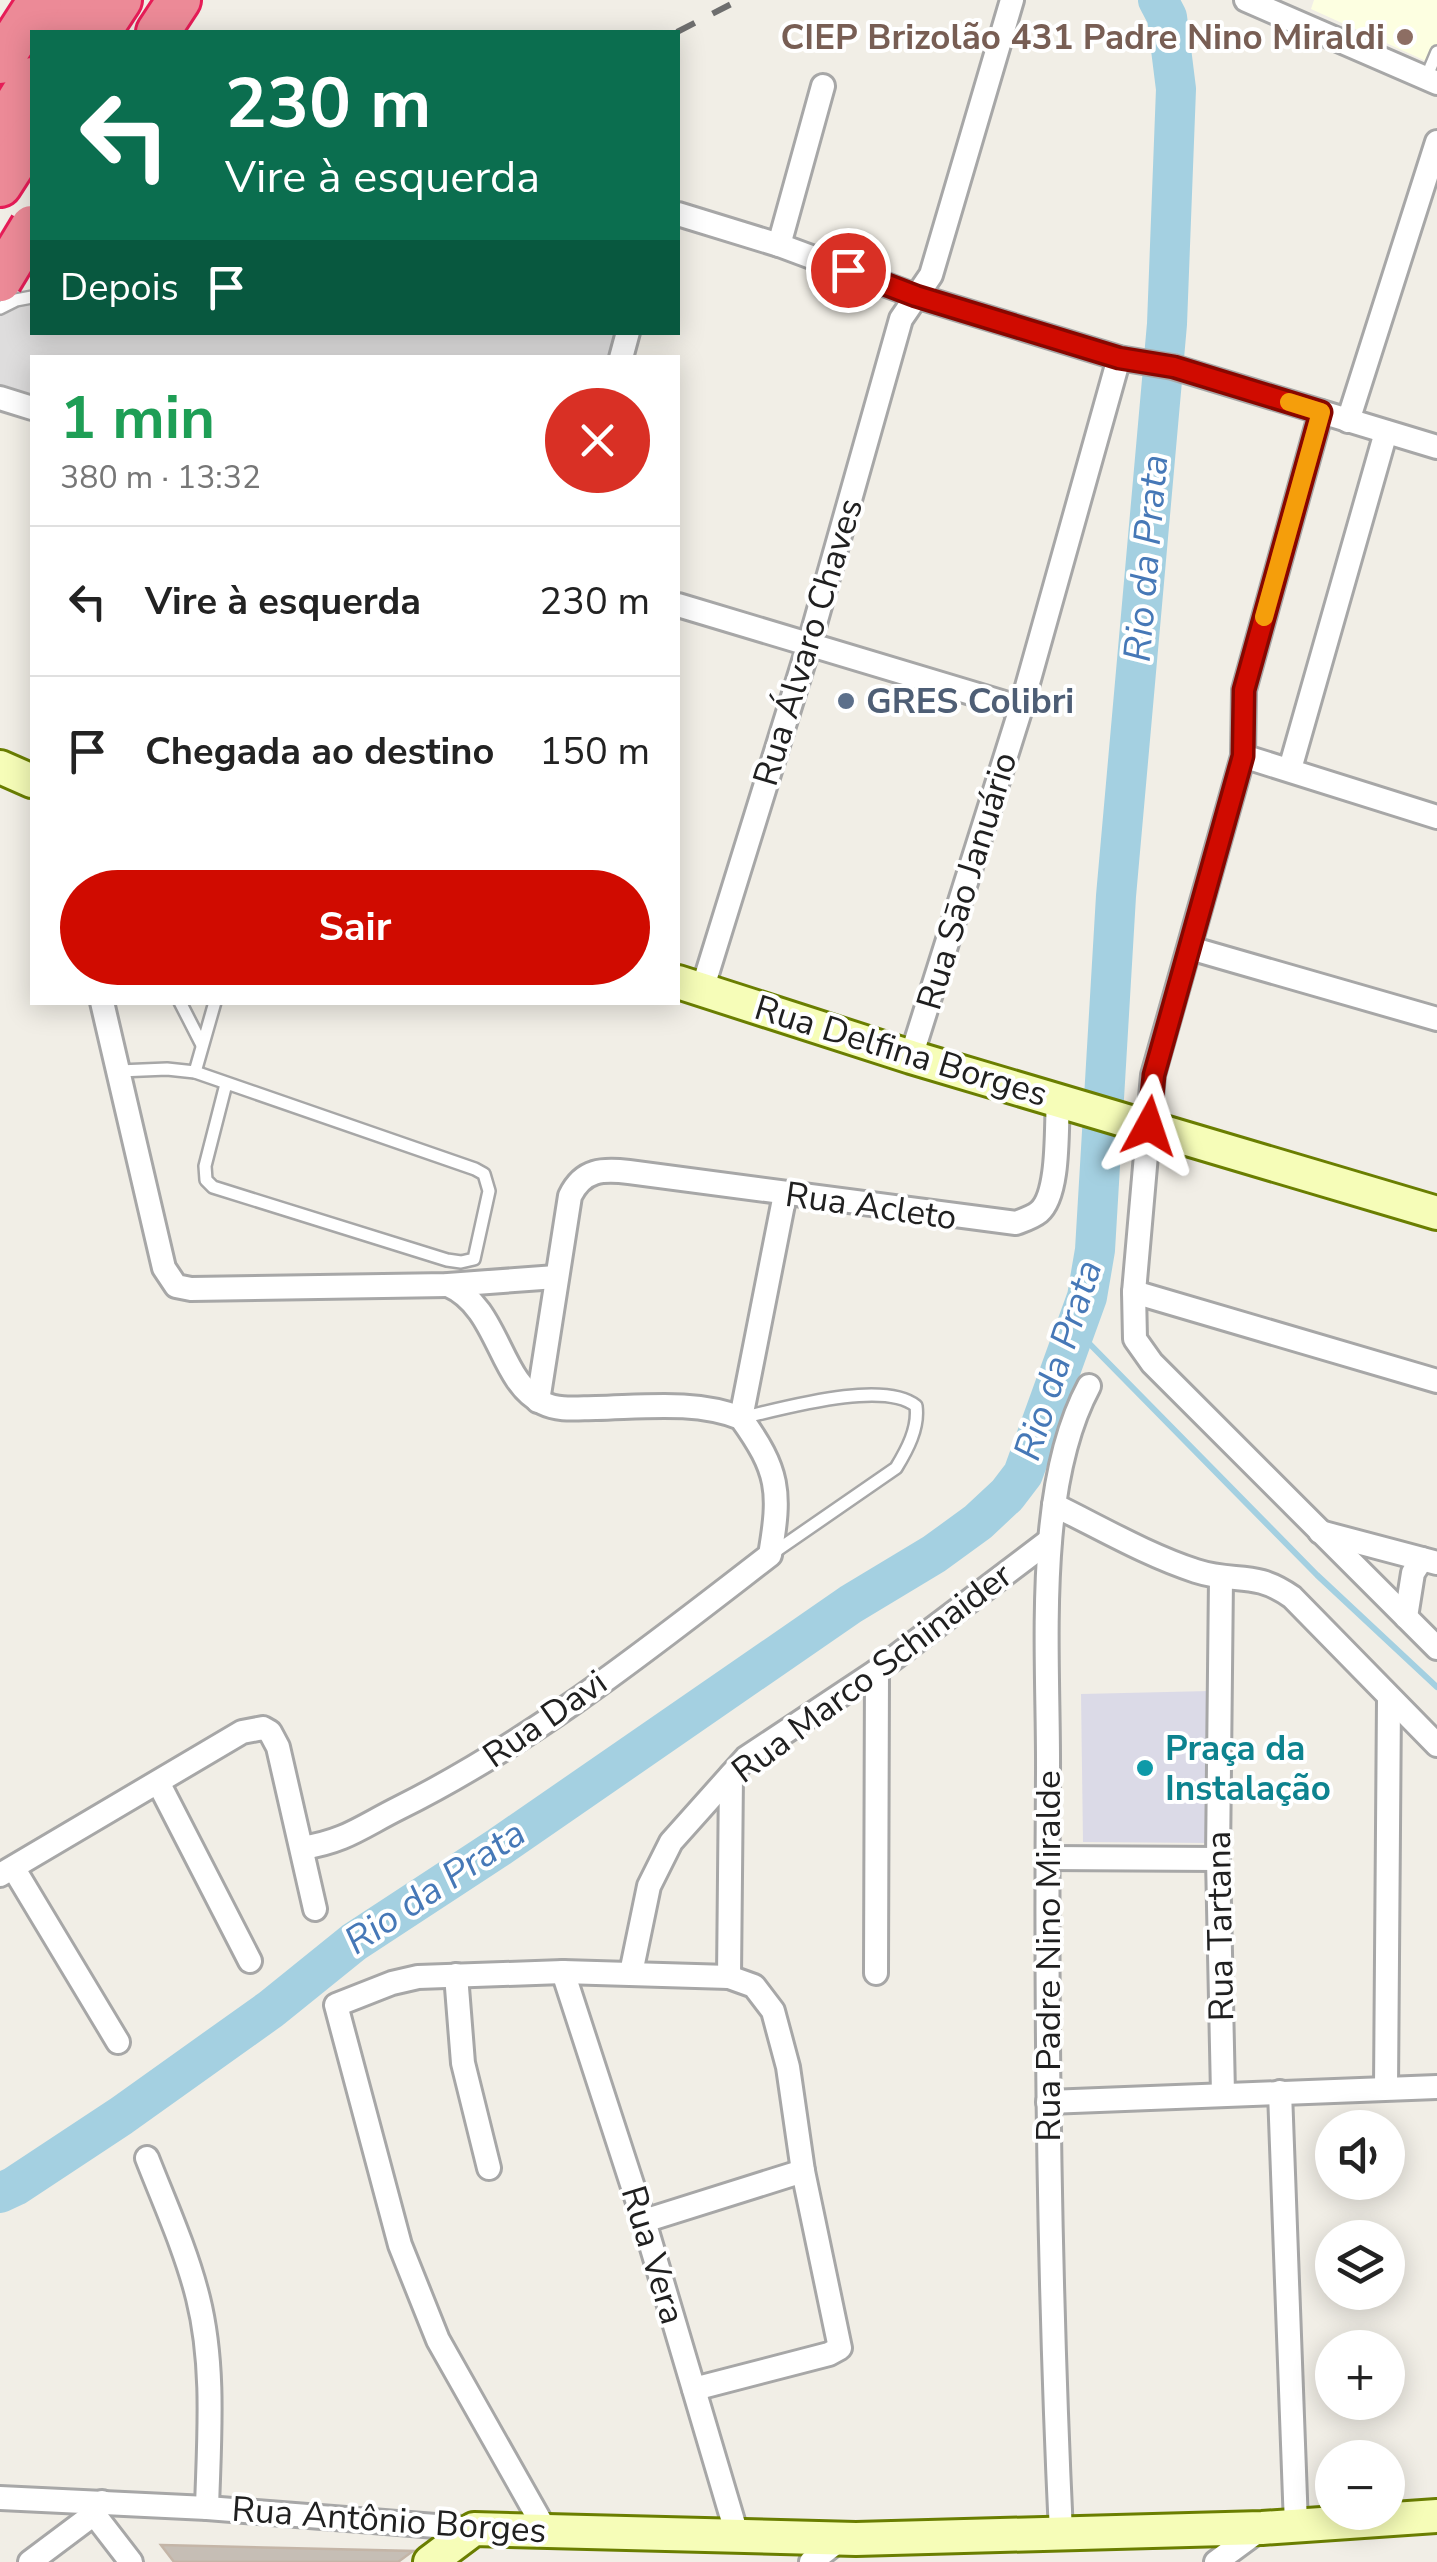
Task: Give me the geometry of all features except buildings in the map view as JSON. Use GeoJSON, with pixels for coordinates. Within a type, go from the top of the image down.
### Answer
{"type":"FeatureCollection","features":[{"type":"Feature","properties":{"kind":"highway"},"geometry":{"type":"LineString","coordinates":[[0,62],[40,0]]}},
{"type":"Feature","properties":{"kind":"highway"},"geometry":{"type":"LineString","coordinates":[[63,30],[82,0]]}},
{"type":"Feature","properties":{"kind":"highway"},"geometry":{"type":"LineString","coordinates":[[100,30],[120,0]]}},
{"type":"Feature","properties":{"kind":"highway"},"geometry":{"type":"LineString","coordinates":[[0,131],[30,82]]}},
{"type":"Feature","properties":{"kind":"highway"},"geometry":{"type":"LineString","coordinates":[[0,185],[30,138]]}},
{"type":"Feature","properties":{"kind":"highway"},"geometry":{"type":"LineString","coordinates":[[0,280],[30,230]]}},
{"type":"Feature","properties":{"kind":"street","name":"Rua Álvaro Chaves"},"geometry":{"type":"LineString","coordinates":[[690,986],[809,645],[902,319],[931,275],[1012,0]]}},
{"type":"Feature","properties":{"kind":"street"},"geometry":{"type":"LineString","coordinates":[[1246,0],[1431,80]]}},
{"type":"Feature","properties":{"kind":"street"},"geometry":{"type":"LineString","coordinates":[[779,245],[822,86]]}},
{"type":"Feature","properties":{"kind":"street"},"geometry":{"type":"LineString","coordinates":[[1348,421],[1437,142]]}},
{"type":"Feature","properties":{"kind":"street"},"geometry":{"type":"LineString","coordinates":[[680,215],[779,245],[916,296],[1130,359],[1174,367],[1437,447]]}},
{"type":"Feature","properties":{"kind":"street","name":"Rua Sāo Januário"},"geometry":{"type":"LineString","coordinates":[[911,1057],[1130,359]]}},
{"type":"Feature","properties":{"kind":"street"},"geometry":{"type":"LineString","coordinates":[[0,398],[30,407]]}},
{"type":"Feature","properties":{"kind":"street"},"geometry":{"type":"LineString","coordinates":[[1321,412],[1244,690],[1243,756],[1154,1075],[1137,1122],[1135,1338],[1152,1363],[1437,1648]]}},
{"type":"Feature","properties":{"kind":"street"},"geometry":{"type":"LineString","coordinates":[[1290,769],[1386,432]]}},
{"type":"Feature","properties":{"kind":"street"},"geometry":{"type":"LineString","coordinates":[[680,606],[1021,708]]}},
{"type":"Feature","properties":{"kind":"street"},"geometry":{"type":"LineString","coordinates":[[1243,756],[1437,818]]}},
{"type":"Feature","properties":{"kind":"street"},"geometry":{"type":"LineString","coordinates":[[0,767],[30,780]]}},
{"type":"Feature","properties":{"kind":"street"},"geometry":{"type":"LineString","coordinates":[[1190,948],[1437,1019]]}},
{"type":"Feature","properties":{"kind":"street","name":"Rua Delfina Borges"},"geometry":{"type":"LineString","coordinates":[[690,986],[911,1057],[1437,1214]]}},
{"type":"Feature","properties":{"kind":"street"},"geometry":{"type":"LineString","coordinates":[[103,1005],[164,1268],[171,1282],[191,1289],[448,1286],[556,1277],[538,1401]]}},
{"type":"Feature","properties":{"kind":"street","name":"Rua Acleto"},"geometry":{"type":"LineString","coordinates":[[556,1277],[570,1196],[586,1176],[604,1170],[1016,1223],[1040,1211],[1052,1184],[1068,1102]]}},
{"type":"Feature","properties":{"kind":"street"},"geometry":{"type":"LineString","coordinates":[[770,1556],[777,1503],[774,1476],[763,1448],[741,1418],[785,1194]]}},
{"type":"Feature","properties":{"kind":"street"},"geometry":{"type":"LineString","coordinates":[[448,1286],[473,1302],[516,1375],[538,1401]]}},
{"type":"Feature","properties":{"kind":"street"},"geometry":{"type":"LineString","coordinates":[[1134,1292],[1437,1381]]}},
{"type":"Feature","properties":{"kind":"street","name":"Rua Padre Nino Miralde"},"geometry":{"type":"LineString","coordinates":[[1061,2533],[1051,2326],[1048,2102],[1050,1540],[1070,1424],[1089,1386]]}},
{"type":"Feature","properties":{"kind":"street","name":"Rua Davi"},"geometry":{"type":"LineString","coordinates":[[538,1401],[564,1408],[695,1407],[741,1418]]}},
{"type":"Feature","properties":{"kind":"street"},"geometry":{"type":"LineString","coordinates":[[1054,1505],[1168,1561],[1221,1578],[1272,1582],[1292,1597],[1437,1745]]}},
{"type":"Feature","properties":{"kind":"street"},"geometry":{"type":"LineString","coordinates":[[1317,1532],[1430,1561]]}},
{"type":"Feature","properties":{"kind":"street","name":"Rua Marco Schinaider"},"geometry":{"type":"LineString","coordinates":[[630,1973],[646,1898],[671,1842],[746,1758],[876,1671],[1050,1540]]}},
{"type":"Feature","properties":{"kind":"street","name":"Rua Davi"},"geometry":{"type":"LineString","coordinates":[[302,1848],[340,1840],[456,1780],[770,1556]]}},
{"type":"Feature","properties":{"kind":"street"},"geometry":{"type":"LineString","coordinates":[[1406,1617],[1413,1573],[1430,1561]]}},
{"type":"Feature","properties":{"kind":"street","name":"Rua Tartana"},"geometry":{"type":"LineString","coordinates":[[1221,1578],[1218,1858],[1223,2094]]}},
{"type":"Feature","properties":{"kind":"street"},"geometry":{"type":"LineString","coordinates":[[876,1671],[876,1972]]}},
{"type":"Feature","properties":{"kind":"street"},"geometry":{"type":"LineString","coordinates":[[1386,2088],[1388,1699]]}},
{"type":"Feature","properties":{"kind":"street"},"geometry":{"type":"LineString","coordinates":[[118,2042],[7,1872],[242,1732],[264,1728],[278,1747],[315,1909]]}},
{"type":"Feature","properties":{"kind":"street"},"geometry":{"type":"LineString","coordinates":[[730,1976],[731,1775]]}},
{"type":"Feature","properties":{"kind":"street"},"geometry":{"type":"LineString","coordinates":[[158,1784],[250,1962]]}},
{"type":"Feature","properties":{"kind":"street"},"geometry":{"type":"LineString","coordinates":[[1047,1858],[1218,1858]]}},
{"type":"Feature","properties":{"kind":"street","name":"Rua Vera"},"geometry":{"type":"LineString","coordinates":[[564,1972],[644,2222],[738,2538]]}},
{"type":"Feature","properties":{"kind":"street"},"geometry":{"type":"LineString","coordinates":[[456,1974],[466,2077],[489,2168]]}},
{"type":"Feature","properties":{"kind":"street"},"geometry":{"type":"LineString","coordinates":[[546,2531],[438,2340],[400,2245],[336,2005],[392,1983],[456,1974],[730,1976],[754,1986],[773,2011],[788,2067],[803,2171],[840,2340],[838,2350],[830,2354],[694,2389]]}},
{"type":"Feature","properties":{"kind":"street"},"geometry":{"type":"LineString","coordinates":[[1048,2102],[1437,2087]]}},
{"type":"Feature","properties":{"kind":"street"},"geometry":{"type":"LineString","coordinates":[[1280,2092],[1296,2526]]}},
{"type":"Feature","properties":{"kind":"street"},"geometry":{"type":"LineString","coordinates":[[147,2158],[198,2300],[210,2412],[207,2508]]}},
{"type":"Feature","properties":{"kind":"street"},"geometry":{"type":"LineString","coordinates":[[644,2222],[803,2171]]}},
{"type":"Feature","properties":{"kind":"street","name":"Rua Antônio Borges"},"geometry":{"type":"LineString","coordinates":[[0,2498],[98,2508],[207,2508],[474,2529],[857,2546],[1437,2516]]}},
{"type":"Feature","properties":{"kind":"street"},"geometry":{"type":"LineString","coordinates":[[30,2562],[98,2508],[131,2562]]}},
{"type":"Feature","properties":{"kind":"street"},"geometry":{"type":"LineString","coordinates":[[1216,2562],[1262,2528]]}},
{"type":"Feature","properties":{"kind":"street"},"geometry":{"type":"LineString","coordinates":[[430,2562],[474,2529]]}},
{"type":"Feature","properties":{"kind":"street"},"geometry":{"type":"LineString","coordinates":[[811,2562],[857,2546]]}},
{"type":"Feature","properties":{"kind":"lane"},"geometry":{"type":"LineString","coordinates":[[1431,80],[1437,52]]}},
{"type":"Feature","properties":{"kind":"lane"},"geometry":{"type":"LineString","coordinates":[[0,308],[30,297]]}},
{"type":"Feature","properties":{"kind":"lane"},"geometry":{"type":"LineString","coordinates":[[182,1005],[202,1046]]}},
{"type":"Feature","properties":{"kind":"lane"},"geometry":{"type":"LineString","coordinates":[[195,1072],[214,1005]]}},
{"type":"Feature","properties":{"kind":"lane"},"geometry":{"type":"LineString","coordinates":[[119,1071],[155,1068],[195,1072],[484,1174],[489,1191],[474,1259],[447,1260],[213,1187],[206,1180],[205,1166],[226,1084]]}},
{"type":"Feature","properties":{"kind":"lane","name":"Rua Davi"},"geometry":{"type":"LineString","coordinates":[[741,1418],[854,1397],[906,1398],[916,1406],[918,1418],[896,1468],[770,1556]]}},
{"type":"Feature","properties":{"kind":"shaded area","name":"CIEP Brizolão 431 Padre Nino Miraldi"},"geometry":{"type":"Polygon","coordinates":[[[1314,0],[1437,0],[1437,66],[1311,9],[1314,0]]]}},
{"type":"Feature","properties":{"kind":"shaded area"},"geometry":{"type":"Polygon","coordinates":[[[30,303],[30,335],[626,335],[620,355],[30,355],[30,394],[0,385],[0,306],[30,303]]]}},
{"type":"Feature","properties":{"kind":"shaded area","name":"Praça da Instalação"},"geometry":{"type":"Polygon","coordinates":[[[1210,1691],[1208,1843],[1083,1842],[1081,1694],[1210,1691]]]}},
{"type":"Feature","properties":{"kind":"waterway","name":"Rio da Prata"},"geometry":{"type":"LineString","coordinates":[[0,2193],[121,2116],[271,2009],[354,1942],[851,1604],[934,1554],[978,1522],[1023,1474],[1087,1297],[1095,1250],[1116,896],[1167,324],[1176,89],[1167,17],[1158,0]]}},
{"type":"Feature","properties":{"kind":"waterway"},"geometry":{"type":"LineString","coordinates":[[1075,1329],[1317,1575],[1437,1687]]}},
{"type":"Feature","properties":{"kind":"railway"},"geometry":{"type":"LineString","coordinates":[[680,30],[739,0]]}},
{"type":"Feature","properties":{"kind":"railway"},"geometry":{"type":"LineString","coordinates":[[0,248],[30,248]]}},
{"type":"Feature","properties":{"kind":"slow traffic"},"geometry":{"type":"LineString","coordinates":[[1264,617],[1321,412],[1289,402]]}},
{"type":"Feature","properties":{"kind":"place","name":"CIEP Brizolão 431 Padre Nino Miraldi"},"geometry":{"type":"Point","coordinates":[1405,37]}},
{"type":"Feature","properties":{"kind":"place","name":"GRES Colibri"},"geometry":{"type":"Point","coordinates":[846,701]}},
{"type":"Feature","properties":{"kind":"place","name":"Praça da Instalação"},"geometry":{"type":"Point","coordinates":[1145,1768]}},
{"type":"Feature","properties":{"kind":"route"},"geometry":{"type":"LineString","coordinates":[[848,270],[916,296],[1119,358],[1174,367],[1321,412],[1244,690],[1243,756],[1154,1075],[1149,1126]]}}]}
